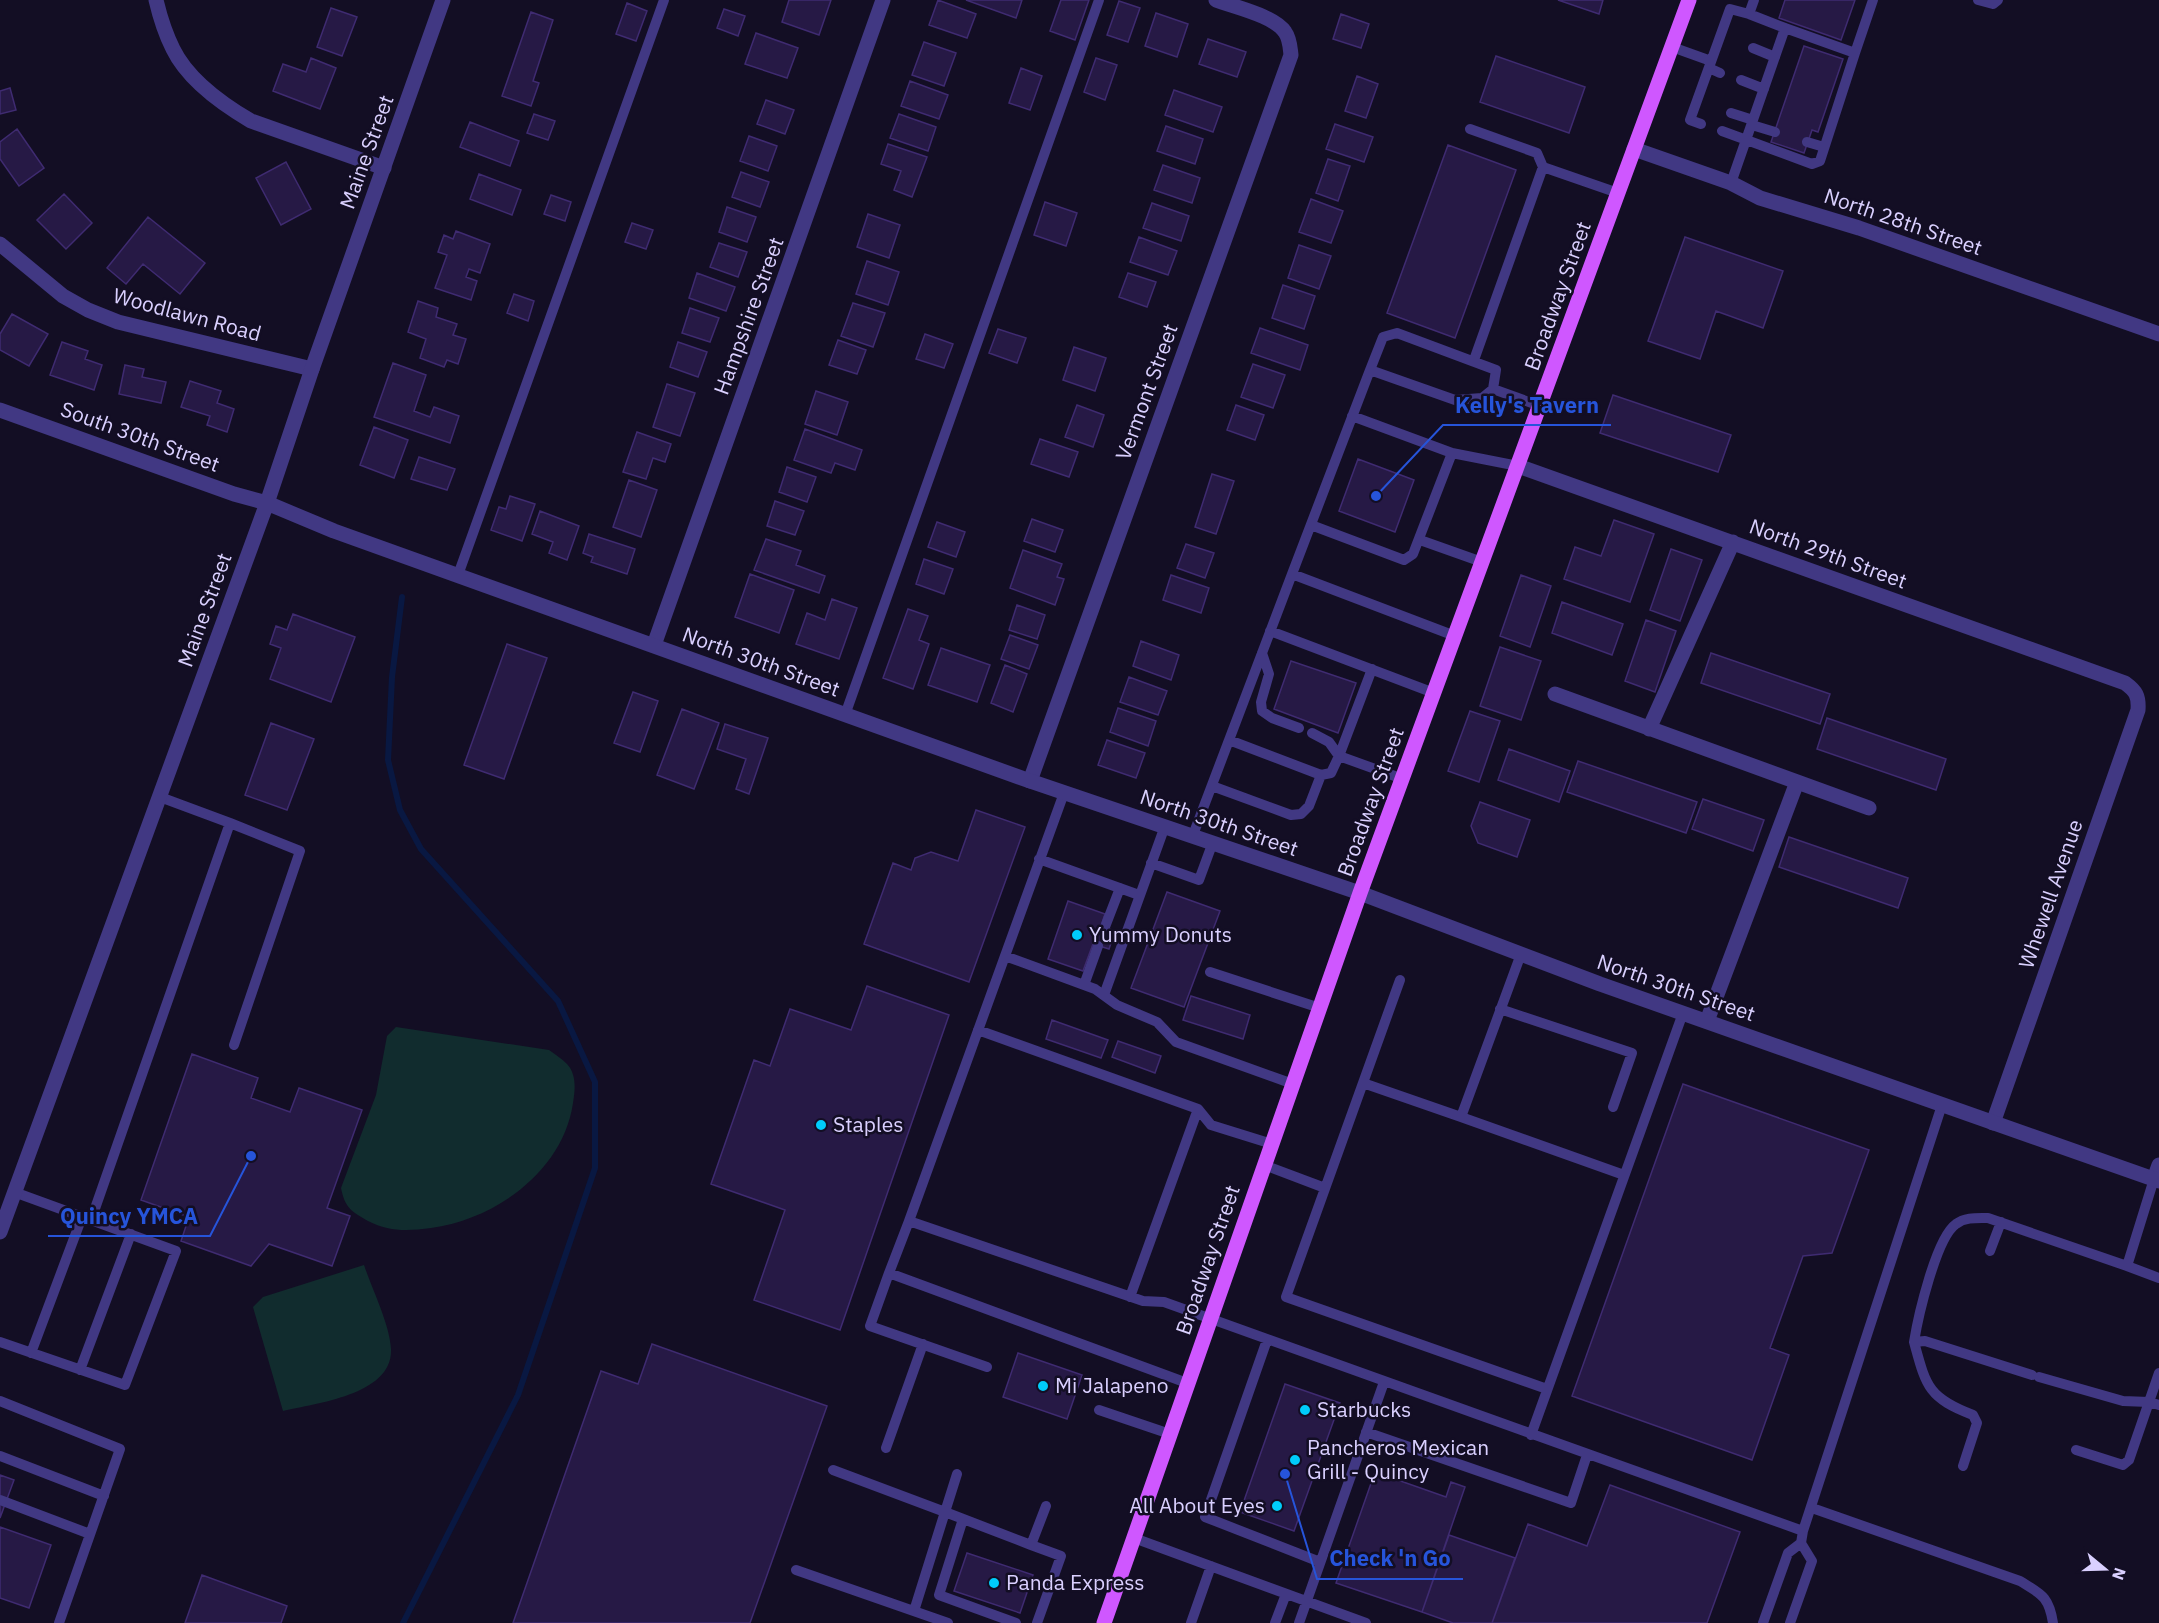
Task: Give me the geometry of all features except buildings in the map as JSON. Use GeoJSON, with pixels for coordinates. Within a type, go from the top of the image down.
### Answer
{"type":"FeatureCollection","features":[{"type":"Feature","properties":{"kind":"main road","name":"Broadway Street"},"geometry":{"type":"LineString","coordinates":[[1104,1623],[1360,893],[1689,0]]}},
{"type":"Feature","properties":{"kind":"street"},"geometry":{"type":"LineString","coordinates":[[156,0],[164,29],[174,51],[202,85],[232,110],[251,121],[384,168]]}},
{"type":"Feature","properties":{"kind":"street","name":"Maine Street"},"geometry":{"type":"LineString","coordinates":[[0,1232],[267,503],[443,0]]}},
{"type":"Feature","properties":{"kind":"street","name":"Hampshire Street"},"geometry":{"type":"LineString","coordinates":[[654,645],[883,0]]}},
{"type":"Feature","properties":{"kind":"street","name":"Vermont Street"},"geometry":{"type":"LineString","coordinates":[[1030,782],[1291,55],[1286,32],[1274,21],[1216,0]]}},
{"type":"Feature","properties":{"kind":"street","name":"North 28th Street"},"geometry":{"type":"LineString","coordinates":[[1634,149],[1731,183],[1760,198],[1858,228],[2159,334]]}},
{"type":"Feature","properties":{"kind":"street","name":"Woodlawn Road"},"geometry":{"type":"LineString","coordinates":[[0,244],[54,290],[88,310],[118,322],[312,369]]}},
{"type":"Feature","properties":{"kind":"street","name":"South 30th Street"},"geometry":{"type":"LineString","coordinates":[[0,410],[234,494],[267,503]]}},
{"type":"Feature","properties":{"kind":"street","name":"North 29th Street"},"geometry":{"type":"LineString","coordinates":[[1518,466],[2125,683]]}},
{"type":"Feature","properties":{"kind":"street","name":"North 30th Street"},"geometry":{"type":"LineString","coordinates":[[267,503],[334,531],[1030,782],[1360,893],[1683,1013],[1993,1123],[2157,1175]]}},
{"type":"Feature","properties":{"kind":"street"},"geometry":{"type":"LineString","coordinates":[[1649,729],[1733,542]]}},
{"type":"Feature","properties":{"kind":"street","name":"Whewell Avenue"},"geometry":{"type":"LineString","coordinates":[[1993,1123],[2138,710],[2139,699],[2134,690],[2125,683]]}},
{"type":"Feature","properties":{"kind":"street"},"geometry":{"type":"LineString","coordinates":[[1556,694],[1869,808]]}},
{"type":"Feature","properties":{"kind":"street"},"geometry":{"type":"LineString","coordinates":[[1707,1021],[1797,782]]}},
{"type":"Feature","properties":{"kind":"lane"},"geometry":{"type":"LineString","coordinates":[[458,575],[664,0]]}},
{"type":"Feature","properties":{"kind":"lane"},"geometry":{"type":"LineString","coordinates":[[845,715],[1099,0]]}},
{"type":"Feature","properties":{"kind":"lane"},"geometry":{"type":"LineString","coordinates":[[1749,15],[1754,0]]}},
{"type":"Feature","properties":{"kind":"lane"},"geometry":{"type":"LineString","coordinates":[[1722,131],[1812,164],[1820,161],[1873,0]]}},
{"type":"Feature","properties":{"kind":"lane"},"geometry":{"type":"LineString","coordinates":[[1978,0],[1993,4],[1998,0]]}},
{"type":"Feature","properties":{"kind":"lane"},"geometry":{"type":"LineString","coordinates":[[1701,124],[1690,120],[1702,104],[1710,64],[1725,39],[1730,9],[1855,53]]}},
{"type":"Feature","properties":{"kind":"lane"},"geometry":{"type":"LineString","coordinates":[[1731,183],[1785,28]]}},
{"type":"Feature","properties":{"kind":"lane"},"geometry":{"type":"LineString","coordinates":[[1672,47],[1710,64],[1720,73]]}},
{"type":"Feature","properties":{"kind":"lane"},"geometry":{"type":"LineString","coordinates":[[1753,48],[1775,57]]}},
{"type":"Feature","properties":{"kind":"lane"},"geometry":{"type":"LineString","coordinates":[[1741,80],[1764,89]]}},
{"type":"Feature","properties":{"kind":"lane"},"geometry":{"type":"LineString","coordinates":[[1731,113],[1775,132]]}},
{"type":"Feature","properties":{"kind":"lane"},"geometry":{"type":"LineString","coordinates":[[1470,129],[1537,153],[1543,167],[1474,360]]}},
{"type":"Feature","properties":{"kind":"lane"},"geometry":{"type":"LineString","coordinates":[[1808,142],[1824,147]]}},
{"type":"Feature","properties":{"kind":"lane"},"geometry":{"type":"LineString","coordinates":[[1543,167],[1618,193]]}},
{"type":"Feature","properties":{"kind":"lane"},"geometry":{"type":"LineString","coordinates":[[1193,836],[1270,630],[1352,416],[1370,370],[1383,337],[1397,333],[1496,370],[1493,389],[1482,398],[1455,400],[1370,370]]}},
{"type":"Feature","properties":{"kind":"lane"},"geometry":{"type":"LineString","coordinates":[[1493,389],[1540,406]]}},
{"type":"Feature","properties":{"kind":"lane"},"geometry":{"type":"LineString","coordinates":[[1352,416],[1452,453],[1518,466]]}},
{"type":"Feature","properties":{"kind":"lane"},"geometry":{"type":"LineString","coordinates":[[1311,525],[1404,560],[1413,554],[1420,540],[1452,453]]}},
{"type":"Feature","properties":{"kind":"lane"},"geometry":{"type":"LineString","coordinates":[[1420,540],[1482,562]]}},
{"type":"Feature","properties":{"kind":"lane"},"geometry":{"type":"LineString","coordinates":[[1292,574],[1455,636]]}},
{"type":"Feature","properties":{"kind":"lane"},"geometry":{"type":"LineString","coordinates":[[1270,630],[1434,693]]}},
{"type":"Feature","properties":{"kind":"lane"},"geometry":{"type":"LineString","coordinates":[[1262,652],[1269,675],[1261,702],[1262,711],[1272,718],[1299,728]]}},
{"type":"Feature","properties":{"kind":"lane"},"geometry":{"type":"LineString","coordinates":[[1229,740],[1321,775],[1330,773],[1339,756],[1372,669]]}},
{"type":"Feature","properties":{"kind":"lane"},"geometry":{"type":"LineString","coordinates":[[1312,733],[1329,742],[1339,756],[1402,779]]}},
{"type":"Feature","properties":{"kind":"lane"},"geometry":{"type":"LineString","coordinates":[[1212,786],[1291,815],[1301,814],[1309,806],[1321,775]]}},
{"type":"Feature","properties":{"kind":"lane"},"geometry":{"type":"LineString","coordinates":[[987,1367],[870,1326],[1064,793]]}},
{"type":"Feature","properties":{"kind":"lane"},"geometry":{"type":"LineString","coordinates":[[160,797],[300,850],[234,1044]]}},
{"type":"Feature","properties":{"kind":"lane"},"geometry":{"type":"LineString","coordinates":[[31,1353],[86,1218],[230,823]]}},
{"type":"Feature","properties":{"kind":"lane"},"geometry":{"type":"LineString","coordinates":[[1104,994],[1165,826]]}},
{"type":"Feature","properties":{"kind":"lane"},"geometry":{"type":"LineString","coordinates":[[1151,863],[1199,880],[1212,842]]}},
{"type":"Feature","properties":{"kind":"lane"},"geometry":{"type":"LineString","coordinates":[[1039,859],[1139,895]]}},
{"type":"Feature","properties":{"kind":"lane"},"geometry":{"type":"LineString","coordinates":[[1106,927],[1120,888]]}},
{"type":"Feature","properties":{"kind":"lane"},"geometry":{"type":"LineString","coordinates":[[1084,985],[1098,946]]}},
{"type":"Feature","properties":{"kind":"lane"},"geometry":{"type":"LineString","coordinates":[[1461,1117],[1521,954]]}},
{"type":"Feature","properties":{"kind":"lane"},"geometry":{"type":"LineString","coordinates":[[1005,956],[1104,994],[1117,1005],[1156,1022],[1176,1042],[1293,1084]]}},
{"type":"Feature","properties":{"kind":"lane"},"geometry":{"type":"LineString","coordinates":[[1210,972],[1320,1008]]}},
{"type":"Feature","properties":{"kind":"lane"},"geometry":{"type":"LineString","coordinates":[[1400,980],[1286,1297],[1547,1389]]}},
{"type":"Feature","properties":{"kind":"lane"},"geometry":{"type":"LineString","coordinates":[[1500,1010],[1632,1053],[1613,1107]]}},
{"type":"Feature","properties":{"kind":"lane"},"geometry":{"type":"LineString","coordinates":[[1531,1435],[1683,1013]]}},
{"type":"Feature","properties":{"kind":"lane"},"geometry":{"type":"LineString","coordinates":[[978,1030],[1198,1109],[1211,1125],[1272,1144]]}},
{"type":"Feature","properties":{"kind":"lane"},"geometry":{"type":"LineString","coordinates":[[1363,1083],[1624,1174]]}},
{"type":"Feature","properties":{"kind":"lane"},"geometry":{"type":"LineString","coordinates":[[1790,1623],[1812,1561],[1801,1543],[1803,1531],[1942,1105]]}},
{"type":"Feature","properties":{"kind":"lane"},"geometry":{"type":"LineString","coordinates":[[1131,1297],[1198,1109]]}},
{"type":"Feature","properties":{"kind":"lane"},"geometry":{"type":"LineString","coordinates":[[1264,1165],[1325,1188]]}},
{"type":"Feature","properties":{"kind":"lane"},"geometry":{"type":"LineString","coordinates":[[2127,1266],[2157,1175]]}},
{"type":"Feature","properties":{"kind":"lane"},"geometry":{"type":"LineString","coordinates":[[0,1342],[125,1385],[176,1251],[15,1192]]}},
{"type":"Feature","properties":{"kind":"lane"},"geometry":{"type":"LineString","coordinates":[[1963,1466],[1977,1423],[1973,1415],[1950,1407],[1932,1393],[1922,1373],[1914,1342],[1929,1278],[1953,1226],[1971,1218],[1988,1218],[2159,1278]]}},
{"type":"Feature","properties":{"kind":"lane"},"geometry":{"type":"LineString","coordinates":[[909,1221],[1143,1301],[1164,1302],[1803,1531]]}},
{"type":"Feature","properties":{"kind":"lane"},"geometry":{"type":"LineString","coordinates":[[1990,1251],[2001,1222]]}},
{"type":"Feature","properties":{"kind":"lane"},"geometry":{"type":"LineString","coordinates":[[80,1370],[131,1234]]}},
{"type":"Feature","properties":{"kind":"lane"},"geometry":{"type":"LineString","coordinates":[[889,1273],[1187,1383]]}},
{"type":"Feature","properties":{"kind":"lane"},"geometry":{"type":"LineString","coordinates":[[1267,1340],[1205,1517],[1320,1562]]}},
{"type":"Feature","properties":{"kind":"lane"},"geometry":{"type":"LineString","coordinates":[[1914,1342],[1925,1341],[2123,1401],[2154,1404]]}},
{"type":"Feature","properties":{"kind":"lane"},"geometry":{"type":"LineString","coordinates":[[886,1448],[924,1344]]}},
{"type":"Feature","properties":{"kind":"lane"},"geometry":{"type":"LineString","coordinates":[[2076,1450],[2123,1465],[2129,1460],[2154,1404],[2159,1373]]}},
{"type":"Feature","properties":{"kind":"lane"},"geometry":{"type":"LineString","coordinates":[[1299,1623],[1384,1382]]}},
{"type":"Feature","properties":{"kind":"lane"},"geometry":{"type":"LineString","coordinates":[[0,1401],[120,1449],[59,1623]]}},
{"type":"Feature","properties":{"kind":"lane"},"geometry":{"type":"LineString","coordinates":[[1099,1410],[1170,1434]]}},
{"type":"Feature","properties":{"kind":"lane"},"geometry":{"type":"LineString","coordinates":[[1366,1432],[1571,1503],[1587,1455]]}},
{"type":"Feature","properties":{"kind":"lane"},"geometry":{"type":"LineString","coordinates":[[0,1456],[104,1496]]}},
{"type":"Feature","properties":{"kind":"lane"},"geometry":{"type":"LineString","coordinates":[[833,1470],[1060,1556],[1037,1623]]}},
{"type":"Feature","properties":{"kind":"lane"},"geometry":{"type":"LineString","coordinates":[[914,1611],[957,1474]]}},
{"type":"Feature","properties":{"kind":"lane"},"geometry":{"type":"LineString","coordinates":[[0,1500],[90,1534]]}},
{"type":"Feature","properties":{"kind":"lane"},"geometry":{"type":"LineString","coordinates":[[1031,1545],[1046,1506]]}},
{"type":"Feature","properties":{"kind":"lane"},"geometry":{"type":"LineString","coordinates":[[1812,1508],[2020,1581],[2043,1594],[2052,1612],[2053,1623]]}},
{"type":"Feature","properties":{"kind":"lane"},"geometry":{"type":"LineString","coordinates":[[963,1520],[939,1595],[1016,1623]]}},
{"type":"Feature","properties":{"kind":"lane"},"geometry":{"type":"LineString","coordinates":[[1134,1538],[1361,1622]]}},
{"type":"Feature","properties":{"kind":"lane"},"geometry":{"type":"LineString","coordinates":[[1763,1623],[1788,1553],[1801,1543]]}},
{"type":"Feature","properties":{"kind":"lane"},"geometry":{"type":"LineString","coordinates":[[1191,1623],[1211,1566]]}},
{"type":"Feature","properties":{"kind":"lane"},"geometry":{"type":"LineString","coordinates":[[796,1570],[948,1623]]}},
{"type":"Feature","properties":{"kind":"lane"},"geometry":{"type":"LineString","coordinates":[[1275,1623],[1286,1594]]}},
{"type":"Feature","properties":{"kind":"green space"},"geometry":{"type":"Polygon","coordinates":[[[396,1027],[549,1050],[567,1064],[574,1078],[575,1088],[567,1128],[556,1150],[523,1188],[479,1214],[455,1223],[414,1230],[383,1227],[368,1221],[347,1205],[341,1188],[376,1095],[387,1036],[396,1027]]]}},
{"type":"Feature","properties":{"kind":"green space"},"geometry":{"type":"Polygon","coordinates":[[[364,1265],[390,1339],[388,1365],[380,1377],[366,1387],[332,1400],[283,1411],[253,1307],[263,1297],[364,1265]]]}},
{"type":"Feature","properties":{"kind":"waterway"},"geometry":{"type":"LineString","coordinates":[[402,597],[392,677],[388,760],[400,810],[421,849],[558,1001],[595,1082],[595,1168],[518,1395],[403,1623]]}},
{"type":"Feature","properties":{"kind":"place","name":"Kelly's Tavern"},"geometry":{"type":"Point","coordinates":[1376,496]}},
{"type":"Feature","properties":{"kind":"place","name":"Yummy Donuts"},"geometry":{"type":"Point","coordinates":[1077,935]}},
{"type":"Feature","properties":{"kind":"place","name":"Staples"},"geometry":{"type":"Point","coordinates":[821,1125]}},
{"type":"Feature","properties":{"kind":"place","name":"Quincy YMCA"},"geometry":{"type":"Point","coordinates":[251,1156]}},
{"type":"Feature","properties":{"kind":"place","name":"Mi Jalapeno"},"geometry":{"type":"Point","coordinates":[1043,1386]}},
{"type":"Feature","properties":{"kind":"place","name":"Starbucks"},"geometry":{"type":"Point","coordinates":[1305,1410]}},
{"type":"Feature","properties":{"kind":"place","name":"Pancheros Mexican Grill - Quincy"},"geometry":{"type":"Point","coordinates":[1295,1460]}},
{"type":"Feature","properties":{"kind":"place","name":"Check 'n Go"},"geometry":{"type":"Point","coordinates":[1285,1474]}},
{"type":"Feature","properties":{"kind":"place","name":"All About Eyes"},"geometry":{"type":"Point","coordinates":[1277,1506]}},
{"type":"Feature","properties":{"kind":"place","name":"Panda Express"},"geometry":{"type":"Point","coordinates":[994,1583]}}]}
